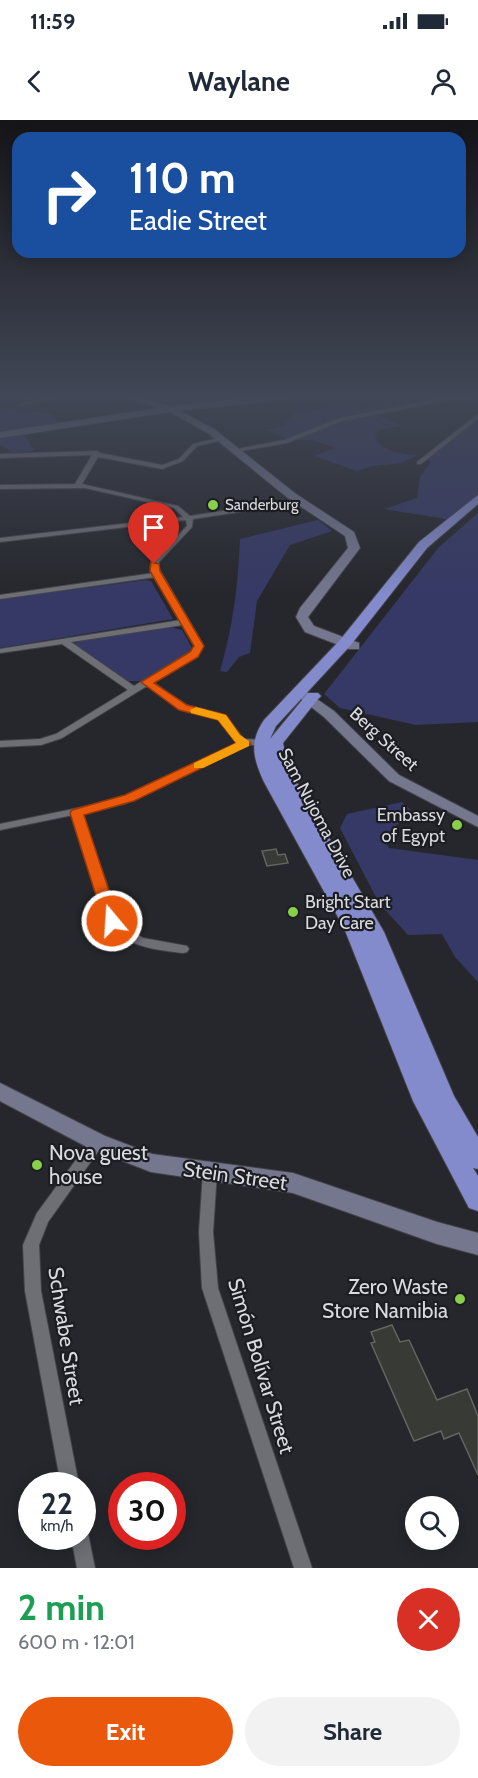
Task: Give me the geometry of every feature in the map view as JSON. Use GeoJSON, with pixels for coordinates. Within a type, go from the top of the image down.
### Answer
{"type":"FeatureCollection","features":[{"type":"Feature","properties":{"kind":"highway","name":"Sam Nujoma Drive"},"geometry":{"type":"LineString","coordinates":[[349,645],[423,545],[478,498]]}},
{"type":"Feature","properties":{"kind":"highway","name":"Sam Nujoma Drive"},"geometry":{"type":"LineString","coordinates":[[478,508],[421,563],[306,696],[270,723],[262,735],[260,744],[261,756],[272,782],[369,959],[425,1101],[478,1200]]}},
{"type":"Feature","properties":{"kind":"highway","name":"Sam Nujoma Drive"},"geometry":{"type":"LineString","coordinates":[[260,744],[280,767],[374,932],[444,1099],[478,1159]]}},
{"type":"Feature","properties":{"kind":"street"},"geometry":{"type":"LineString","coordinates":[[78,485],[92,462]]}},
{"type":"Feature","properties":{"kind":"street"},"geometry":{"type":"LineString","coordinates":[[131,462],[149,466],[165,466],[177,462]]}},
{"type":"Feature","properties":{"kind":"street"},"geometry":{"type":"LineString","coordinates":[[250,462],[300,501],[345,529],[354,541],[352,551],[304,611],[302,617],[309,629],[349,645]]}},
{"type":"Feature","properties":{"kind":"street"},"geometry":{"type":"LineString","coordinates":[[0,487],[78,485],[176,507],[189,518],[190,526],[156,561],[154,567],[198,643],[198,650],[59,736],[41,742],[0,744]]}},
{"type":"Feature","properties":{"kind":"street"},"geometry":{"type":"LineString","coordinates":[[0,542],[189,518],[300,501]]}},
{"type":"Feature","properties":{"kind":"street"},"geometry":{"type":"LineString","coordinates":[[0,597],[158,575]]}},
{"type":"Feature","properties":{"kind":"street"},"geometry":{"type":"LineString","coordinates":[[0,651],[186,622]]}},
{"type":"Feature","properties":{"kind":"street"},"geometry":{"type":"LineString","coordinates":[[63,641],[134,690]]}},
{"type":"Feature","properties":{"kind":"street"},"geometry":{"type":"LineString","coordinates":[[147,682],[183,707],[222,717],[235,737],[260,744]]}},
{"type":"Feature","properties":{"kind":"street","name":"Berg Street"},"geometry":{"type":"LineString","coordinates":[[306,696],[394,778],[478,822]]}},
{"type":"Feature","properties":{"kind":"street"},"geometry":{"type":"LineString","coordinates":[[0,827],[77,813],[129,798],[260,744]]}},
{"type":"Feature","properties":{"kind":"street"},"geometry":{"type":"LineString","coordinates":[[77,813],[116,927],[129,937],[148,944],[183,949]]}},
{"type":"Feature","properties":{"kind":"street","name":"Stein Street"},"geometry":{"type":"LineString","coordinates":[[0,1091],[98,1142],[151,1163],[293,1183],[437,1233],[478,1244]]}},
{"type":"Feature","properties":{"kind":"street","name":"Schwabe Street"},"geometry":{"type":"LineString","coordinates":[[68,1472],[33,1291],[31,1245],[42,1218],[98,1142]]}},
{"type":"Feature","properties":{"kind":"street","name":"Simón Bolívar Street"},"geometry":{"type":"LineString","coordinates":[[210,1172],[206,1232],[210,1288],[303,1568]]}},
{"type":"Feature","properties":{"kind":"street"},"geometry":{"type":"LineString","coordinates":[[83,1550],[86,1568]]}},
{"type":"Feature","properties":{"kind":"shaded area"},"geometry":{"type":"Polygon","coordinates":[[[330,462],[404,462],[372,466],[357,471],[330,462]]]}},
{"type":"Feature","properties":{"kind":"shaded area"},"geometry":{"type":"Polygon","coordinates":[[[431,462],[478,462],[478,498],[452,520],[384,509],[417,498],[420,477],[431,462]]]}},
{"type":"Feature","properties":{"kind":"shaded area"},"geometry":{"type":"Polygon","coordinates":[[[478,513],[478,722],[416,725],[340,708],[324,694],[439,547],[478,513]]]}},
{"type":"Feature","properties":{"kind":"shaded area"},"geometry":{"type":"Polygon","coordinates":[[[318,520],[332,531],[290,545],[257,601],[250,653],[239,657],[227,672],[220,671],[234,606],[240,539],[318,520]]]}},
{"type":"Feature","properties":{"kind":"shaded area"},"geometry":{"type":"Polygon","coordinates":[[[151,581],[173,619],[0,648],[0,599],[151,581]]]}},
{"type":"Feature","properties":{"kind":"shaded area"},"geometry":{"type":"Polygon","coordinates":[[[170,627],[182,630],[192,648],[187,654],[141,681],[125,681],[74,644],[78,641],[170,627]]]}},
{"type":"Feature","properties":{"kind":"shaded area"},"geometry":{"type":"Polygon","coordinates":[[[402,802],[412,811],[383,838],[389,848],[478,860],[478,982],[455,957],[442,934],[408,935],[379,903],[340,828],[347,814],[402,802]]]}},
{"type":"Feature","properties":{"kind":"building"},"geometry":{"type":"Polygon","coordinates":[[[276,849],[278,855],[285,854],[288,863],[267,866],[262,851],[276,849]]]}},
{"type":"Feature","properties":{"kind":"building"},"geometry":{"type":"Polygon","coordinates":[[[392,1325],[400,1342],[409,1340],[437,1400],[467,1389],[478,1416],[478,1475],[459,1433],[444,1439],[441,1431],[414,1441],[371,1343],[375,1342],[371,1332],[392,1325]]]}},
{"type":"Feature","properties":{"kind":"slow traffic"},"geometry":{"type":"LineString","coordinates":[[196,710],[222,717],[235,737],[245,744],[198,766]]}},
{"type":"Feature","properties":{"kind":"place","name":"Sanderburg"},"geometry":{"type":"Point","coordinates":[213,505]}},
{"type":"Feature","properties":{"kind":"place","name":"Embassy of Egypt"},"geometry":{"type":"Point","coordinates":[457,825]}},
{"type":"Feature","properties":{"kind":"place","name":"Bright Start Day Care"},"geometry":{"type":"Point","coordinates":[293,912]}},
{"type":"Feature","properties":{"kind":"place","name":"Nova guest house"},"geometry":{"type":"Point","coordinates":[37,1165]}},
{"type":"Feature","properties":{"kind":"place","name":"Zero Waste Store Namibia"},"geometry":{"type":"Point","coordinates":[460,1299]}},
{"type":"Feature","properties":{"kind":"route"},"geometry":{"type":"LineString","coordinates":[[112,921],[77,813],[129,798],[245,744],[235,737],[222,717],[178,705],[147,682],[194,655],[199,646],[155,571],[154,564]]}}]}
